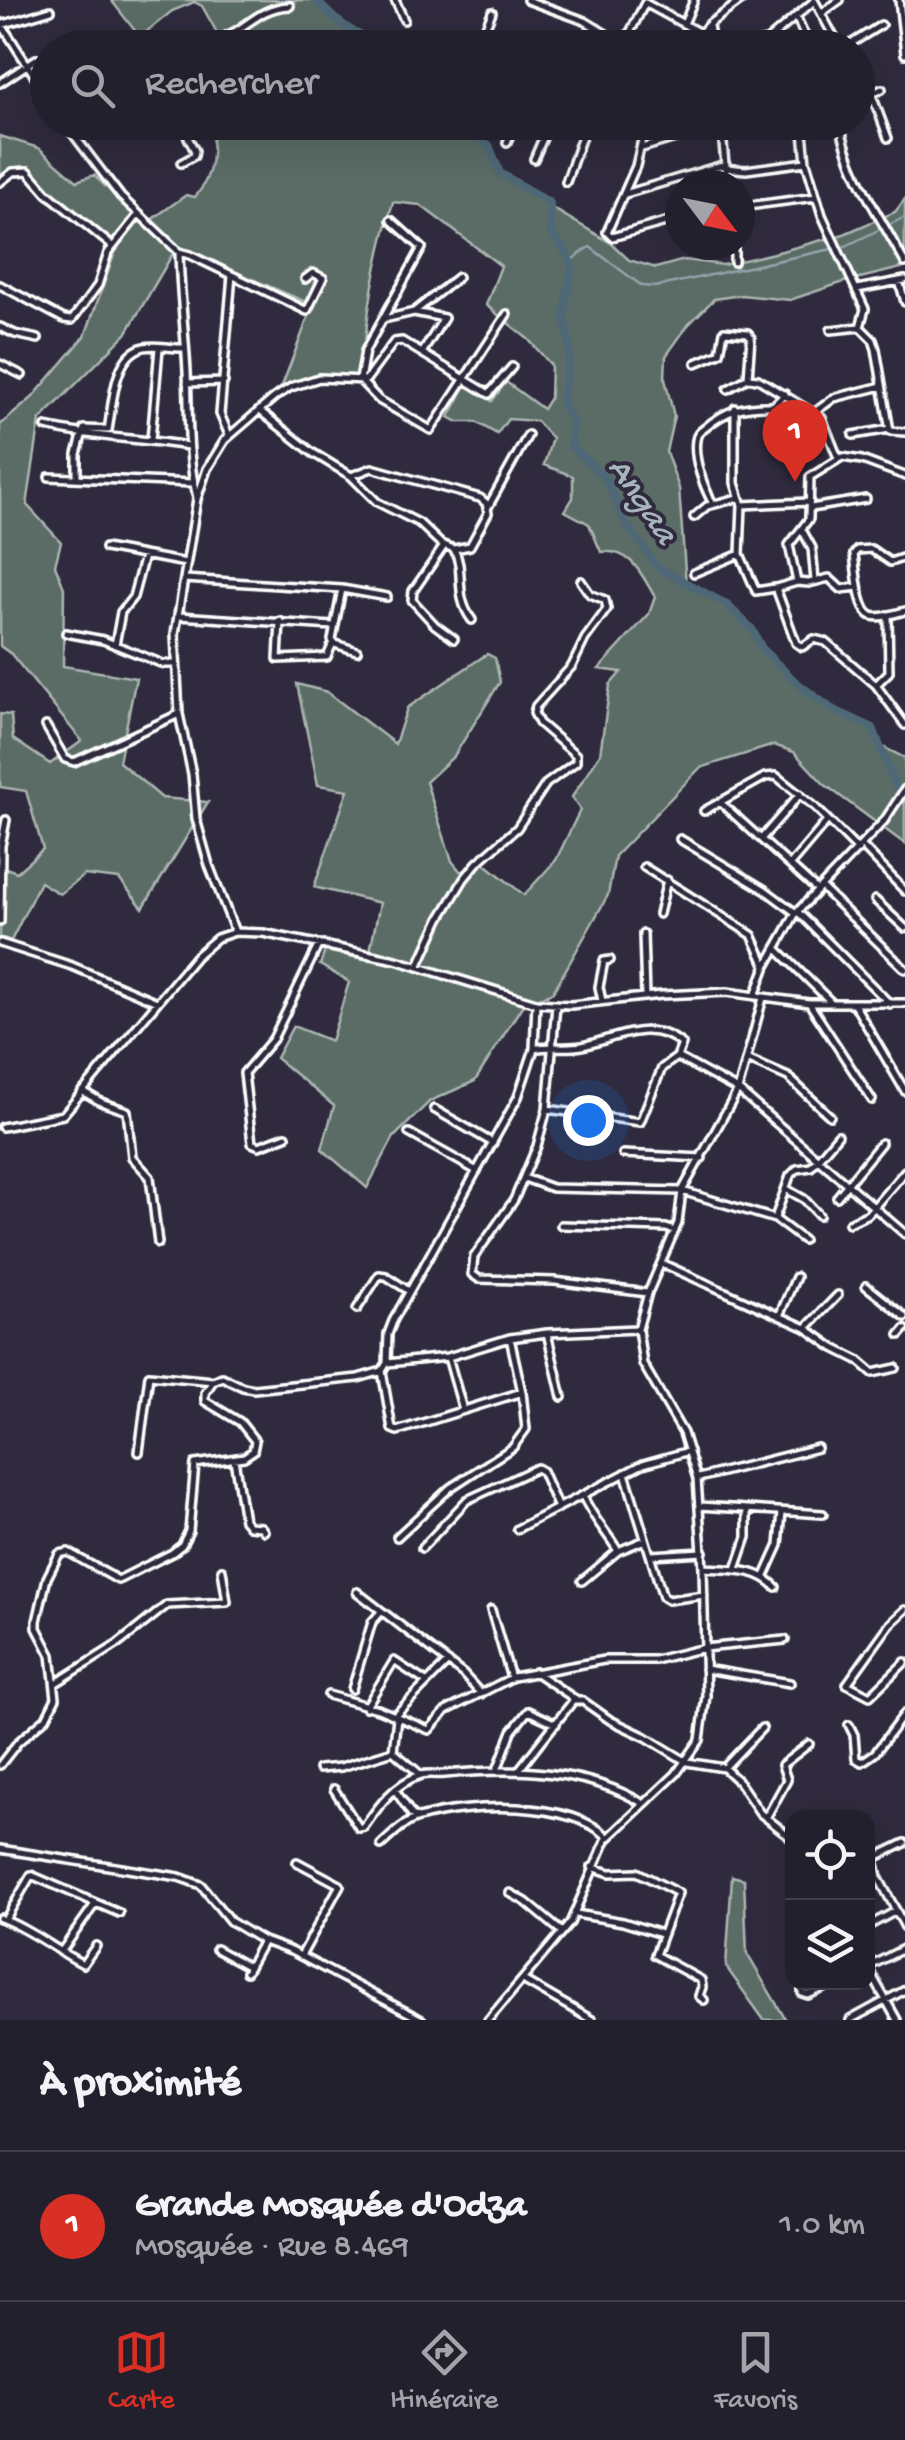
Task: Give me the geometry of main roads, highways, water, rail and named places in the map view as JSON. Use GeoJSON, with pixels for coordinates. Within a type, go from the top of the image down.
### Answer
{"type":"FeatureCollection","features":[{"type":"Feature","properties":{"kind":"waterway","name":"Angaa"},"geometry":{"type":"LineString","coordinates":[[316,0],[352,30]]}},
{"type":"Feature","properties":{"kind":"waterway","name":"Angaa"},"geometry":{"type":"LineString","coordinates":[[481,140],[489,145],[500,173],[550,203],[550,232],[572,267],[564,314],[570,349],[562,404],[573,422],[571,446],[605,478],[627,525],[657,567],[726,604],[752,629],[763,650],[797,683],[832,709],[873,728],[896,787],[905,792]]}},
{"type":"Feature","properties":{"kind":"waterway"},"geometry":{"type":"LineString","coordinates":[[570,261],[590,247],[642,286],[655,287],[846,246],[905,217]]}},
{"type":"Feature","properties":{"kind":"place","name":"Grande Mosquée d'Odza"},"geometry":{"type":"Point","coordinates":[795,482]}}]}
